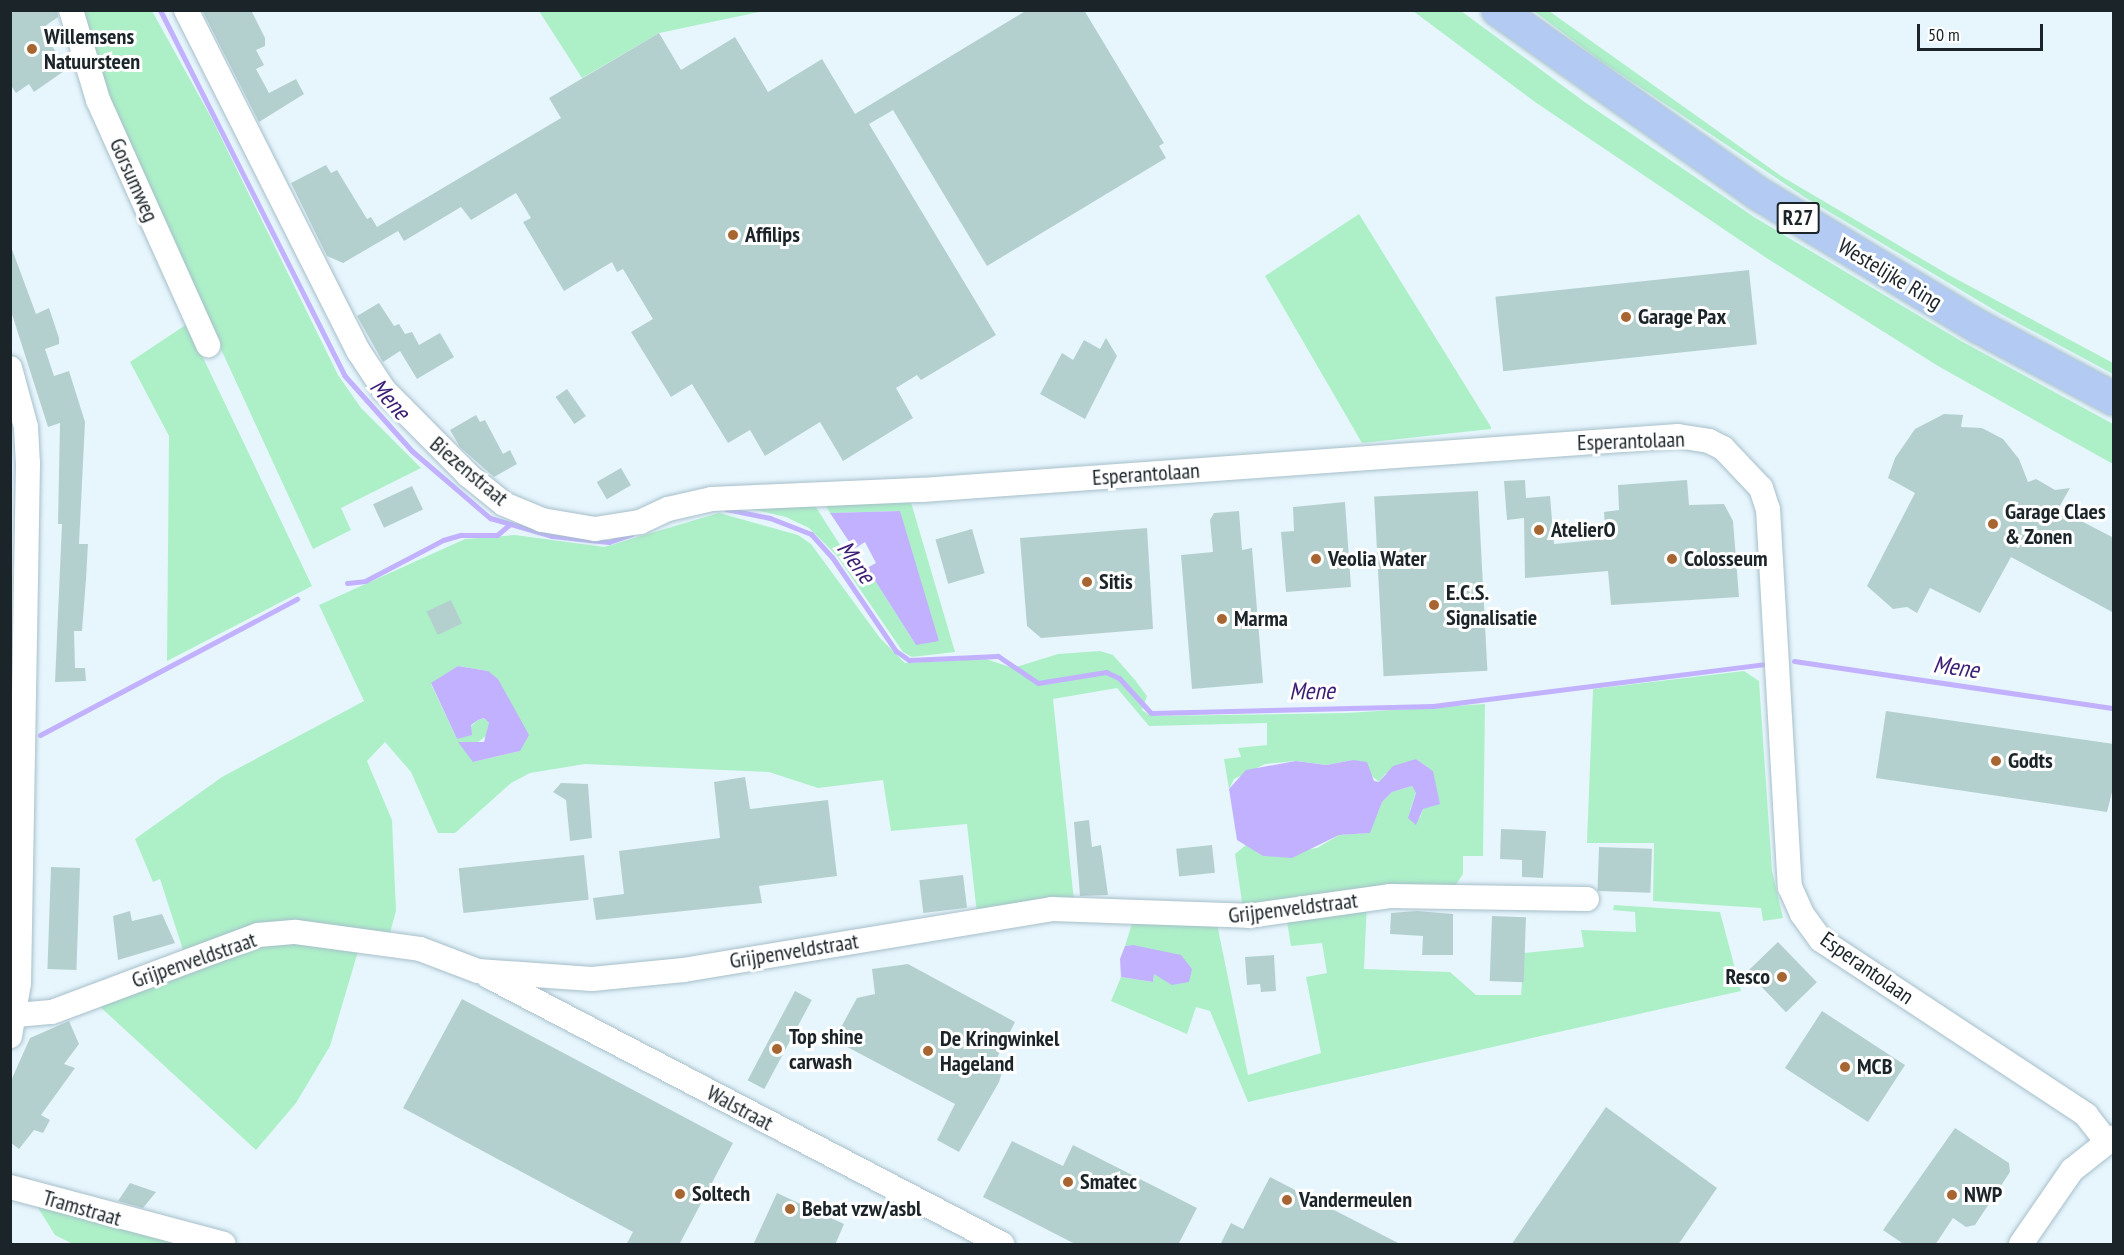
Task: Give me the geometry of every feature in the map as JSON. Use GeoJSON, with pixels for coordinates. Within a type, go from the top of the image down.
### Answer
{"type":"FeatureCollection","features":[{"type":"Feature","properties":{"kind":"main road","name":"Westelijke Ring"},"geometry":{"type":"LineString","coordinates":[[1498,10],[1759,194],[1979,327],[2114,399]]}},
{"type":"Feature","properties":{"kind":"street","name":"Gorsumweg"},"geometry":{"type":"LineString","coordinates":[[71,10],[98,100],[208,345]]}},
{"type":"Feature","properties":{"kind":"street","name":"Biezenstraat"},"geometry":{"type":"LineString","coordinates":[[186,10],[358,352],[384,390],[420,429],[504,504],[542,520],[595,529],[640,522],[668,508],[712,499],[922,490]]}},
{"type":"Feature","properties":{"kind":"street"},"geometry":{"type":"LineString","coordinates":[[10,368],[26,427],[28,463],[13,1025]]}},
{"type":"Feature","properties":{"kind":"street","name":"Esperantolaan"},"geometry":{"type":"LineString","coordinates":[[922,490],[1668,437],[1709,441],[1733,455],[1748,471],[1768,509],[1790,887],[1802,914],[1821,940],[2086,1115],[2110,1139]]}},
{"type":"Feature","properties":{"kind":"street","name":"Grijpenveldstraat"},"geometry":{"type":"LineString","coordinates":[[13,1025],[258,935],[296,932],[420,949],[478,970],[592,979],[684,970],[1073,907],[1248,916],[1390,896],[1587,899]]}},
{"type":"Feature","properties":{"kind":"street","name":"Walstraat"},"geometry":{"type":"LineString","coordinates":[[478,970],[1002,1245]]}},
{"type":"Feature","properties":{"kind":"street"},"geometry":{"type":"LineString","coordinates":[[2021,1245],[2072,1170],[2110,1139]]}},
{"type":"Feature","properties":{"kind":"street","name":"Tramstraat"},"geometry":{"type":"LineString","coordinates":[[10,1187],[224,1245]]}},
{"type":"Feature","properties":{"kind":"green space"},"geometry":{"type":"Polygon","coordinates":[[[75,11],[152,11],[212,119],[338,375],[361,408],[421,468],[341,508],[351,530],[313,549],[102,91],[75,11]]]}},
{"type":"Feature","properties":{"kind":"green space"},"geometry":{"type":"Polygon","coordinates":[[[539,11],[764,11],[659,33],[582,78],[539,11]]]}},
{"type":"Feature","properties":{"kind":"green space"},"geometry":{"type":"Polygon","coordinates":[[[1413,11],[1461,11],[1586,103],[1754,217],[1961,341],[2113,424],[2113,464],[1938,366],[1768,259],[1535,102],[1413,11]]]}},
{"type":"Feature","properties":{"kind":"green space"},"geometry":{"type":"Polygon","coordinates":[[[1534,11],[1549,11],[1781,176],[1949,275],[2113,363],[2113,374],[2001,314],[1806,198],[1601,61],[1534,11]]]}},
{"type":"Feature","properties":{"kind":"green space"},"geometry":{"type":"Polygon","coordinates":[[[1359,214],[1491,429],[1362,443],[1265,276],[1359,214]]]}},
{"type":"Feature","properties":{"kind":"green space"},"geometry":{"type":"Polygon","coordinates":[[[187,324],[312,586],[167,661],[169,436],[130,362],[187,324]]]}},
{"type":"Feature","properties":{"kind":"green space"},"geometry":{"type":"Polygon","coordinates":[[[910,499],[955,652],[912,657],[903,652],[837,556],[809,528],[786,517],[730,504],[812,501],[851,562],[856,558],[863,570],[867,568],[916,645],[900,511],[830,513],[823,501],[910,499]]]}},
{"type":"Feature","properties":{"kind":"green space"},"geometry":{"type":"Polygon","coordinates":[[[719,513],[798,535],[811,544],[880,638],[905,663],[986,659],[1013,668],[1058,654],[1100,651],[1113,655],[1135,680],[1147,696],[1142,710],[1151,716],[1347,713],[1485,704],[1483,856],[1463,856],[1463,874],[1453,889],[1243,909],[1235,854],[1246,845],[1263,856],[1317,848],[1339,835],[1369,833],[1382,802],[1392,792],[1412,786],[1416,793],[1410,810],[1420,818],[1423,809],[1432,805],[1433,771],[1416,759],[1385,774],[1379,782],[1353,760],[1326,765],[1296,761],[1265,764],[1234,779],[1229,789],[1224,759],[1241,757],[1238,748],[1267,745],[1267,723],[1149,726],[1117,688],[1053,699],[1074,901],[977,914],[967,824],[891,831],[883,780],[818,788],[769,772],[585,764],[530,773],[511,783],[455,833],[438,833],[411,772],[385,742],[367,761],[392,820],[396,911],[390,933],[184,953],[160,879],[153,882],[135,839],[222,777],[364,701],[319,605],[465,539],[515,535],[604,547],[719,513]],[[458,666],[431,684],[457,739],[478,720],[484,718],[489,723],[489,734],[478,742],[473,762],[520,751],[488,671],[458,666]]]}},
{"type":"Feature","properties":{"kind":"green space"},"geometry":{"type":"Polygon","coordinates":[[[1744,671],[1759,681],[1772,871],[1783,918],[1763,921],[1761,908],[1653,901],[1654,843],[1587,843],[1593,689],[1744,671]]]}},
{"type":"Feature","properties":{"kind":"green space"},"geometry":{"type":"Polygon","coordinates":[[[1367,902],[1364,969],[1450,972],[1476,995],[1521,995],[1524,953],[1584,947],[1581,930],[1636,932],[1635,912],[1613,910],[1614,905],[1720,912],[1741,991],[1248,1102],[1210,1011],[1196,1007],[1187,1034],[1111,1001],[1121,977],[1153,982],[1154,973],[1133,945],[1125,946],[1134,917],[1217,924],[1248,1075],[1321,1053],[1306,977],[1327,973],[1322,943],[1291,946],[1286,916],[1367,902]]]}},
{"type":"Feature","properties":{"kind":"green space"},"geometry":{"type":"Polygon","coordinates":[[[304,941],[359,948],[330,1046],[296,1103],[256,1150],[97,1004],[255,947],[304,941]]]}},
{"type":"Feature","properties":{"kind":"green space"},"geometry":{"type":"Polygon","coordinates":[[[35,1203],[190,1244],[73,1244],[55,1235],[35,1203]]]}},
{"type":"Feature","properties":{"kind":"shaded area"},"geometry":{"type":"Polygon","coordinates":[[[900,511],[939,641],[916,645],[867,568],[876,563],[865,542],[854,549],[830,513],[900,511]]]}},
{"type":"Feature","properties":{"kind":"shaded area"},"geometry":{"type":"Polygon","coordinates":[[[458,666],[488,671],[498,679],[529,735],[520,751],[473,762],[458,742],[484,742],[489,723],[484,718],[478,720],[471,725],[472,735],[457,739],[431,683],[458,666]]]}},
{"type":"Feature","properties":{"kind":"shaded area"},"geometry":{"type":"Polygon","coordinates":[[[1416,759],[1433,771],[1440,804],[1423,809],[1416,825],[1408,818],[1416,793],[1412,786],[1392,792],[1382,802],[1370,833],[1339,835],[1292,858],[1263,856],[1237,840],[1229,789],[1246,770],[1296,761],[1326,765],[1353,760],[1367,762],[1374,781],[1379,782],[1393,766],[1416,759]]]}},
{"type":"Feature","properties":{"kind":"shaded area"},"geometry":{"type":"Polygon","coordinates":[[[1133,945],[1181,955],[1192,969],[1189,982],[1172,985],[1154,974],[1153,982],[1121,977],[1120,959],[1125,946],[1133,945]]]}},
{"type":"Feature","properties":{"kind":"building","name":"Willemsens Natuursteen"},"geometry":{"type":"Polygon","coordinates":[[[16,10],[57,10],[58,17],[41,29],[67,69],[34,92],[29,84],[16,93],[10,84],[10,14],[16,10]]]}},
{"type":"Feature","properties":{"kind":"building"},"geometry":{"type":"Polygon","coordinates":[[[202,10],[251,10],[265,38],[265,46],[256,50],[264,65],[256,69],[269,93],[296,79],[304,94],[259,122],[202,10]]]}},
{"type":"Feature","properties":{"kind":"building","name":"Affilips"},"geometry":{"type":"Polygon","coordinates":[[[1027,10],[1084,10],[1164,143],[1159,146],[1166,158],[987,266],[893,110],[869,124],[996,335],[921,380],[917,375],[896,388],[913,418],[843,461],[820,422],[765,456],[750,430],[728,443],[692,384],[671,397],[631,332],[653,319],[623,269],[617,272],[612,262],[564,291],[523,222],[531,218],[516,193],[471,220],[461,207],[404,241],[398,231],[343,263],[327,256],[291,183],[326,165],[331,173],[337,170],[367,219],[371,217],[377,227],[561,118],[549,98],[659,33],[681,70],[735,37],[768,92],[822,59],[855,114],[1027,10]]]}},
{"type":"Feature","properties":{"kind":"building"},"geometry":{"type":"Polygon","coordinates":[[[10,244],[36,314],[49,308],[59,344],[45,349],[54,376],[69,371],[85,422],[79,544],[88,544],[82,631],[74,631],[75,668],[85,668],[86,681],[55,682],[62,524],[58,524],[60,423],[48,427],[10,308],[10,244]]]}},
{"type":"Feature","properties":{"kind":"building","name":"Garage Pax"},"geometry":{"type":"Polygon","coordinates":[[[1749,270],[1757,345],[1503,371],[1495,297],[1749,270]]]}},
{"type":"Feature","properties":{"kind":"building"},"geometry":{"type":"Polygon","coordinates":[[[379,303],[394,326],[399,324],[405,334],[412,332],[419,345],[440,333],[454,357],[417,379],[400,351],[383,362],[357,316],[379,303]]]}},
{"type":"Feature","properties":{"kind":"building"},"geometry":{"type":"Polygon","coordinates":[[[1106,338],[1117,356],[1085,419],[1040,394],[1062,353],[1073,360],[1084,340],[1100,349],[1106,338]]]}},
{"type":"Feature","properties":{"kind":"building"},"geometry":{"type":"Polygon","coordinates":[[[567,389],[586,416],[574,424],[556,397],[567,389]]]}},
{"type":"Feature","properties":{"kind":"building","name":"Garage Claes & Zonen"},"geometry":{"type":"Polygon","coordinates":[[[1944,414],[1963,415],[1961,427],[1982,428],[2003,439],[2019,459],[2028,482],[2036,479],[2055,490],[2070,488],[2058,509],[2114,538],[2114,613],[2011,557],[1980,613],[1930,588],[1917,613],[1907,607],[1893,609],[1867,586],[1915,493],[1888,478],[1895,458],[1915,429],[1944,414]]]}},
{"type":"Feature","properties":{"kind":"building"},"geometry":{"type":"Polygon","coordinates":[[[476,415],[480,422],[485,420],[503,454],[510,450],[517,464],[494,477],[460,447],[450,430],[476,415]]]}},
{"type":"Feature","properties":{"kind":"building"},"geometry":{"type":"Polygon","coordinates":[[[621,468],[631,485],[607,499],[597,482],[621,468]]]}},
{"type":"Feature","properties":{"kind":"building","name":"Colosseum"},"geometry":{"type":"Polygon","coordinates":[[[1525,480],[1526,498],[1550,496],[1554,544],[1606,539],[1604,512],[1619,510],[1618,485],[1687,480],[1689,505],[1724,504],[1733,521],[1739,597],[1611,605],[1608,571],[1525,578],[1524,518],[1507,520],[1504,481],[1525,480]]]}},
{"type":"Feature","properties":{"kind":"building"},"geometry":{"type":"Polygon","coordinates":[[[412,486],[423,510],[384,528],[373,504],[412,486]]]}},
{"type":"Feature","properties":{"kind":"building","name":"E.C.S. Signalisatie"},"geometry":{"type":"Polygon","coordinates":[[[1478,491],[1487,671],[1384,676],[1374,496],[1478,491]]]}},
{"type":"Feature","properties":{"kind":"building","name":"Veolia Water"},"geometry":{"type":"Polygon","coordinates":[[[1345,502],[1351,587],[1286,592],[1281,532],[1294,531],[1293,507],[1345,502]]]}},
{"type":"Feature","properties":{"kind":"building","name":"Marma"},"geometry":{"type":"Polygon","coordinates":[[[1239,511],[1242,550],[1252,548],[1263,683],[1192,689],[1181,555],[1213,552],[1210,520],[1214,513],[1239,511]]]}},
{"type":"Feature","properties":{"kind":"building","name":"Sitis"},"geometry":{"type":"Polygon","coordinates":[[[1147,528],[1153,629],[1041,638],[1027,626],[1020,538],[1147,528]]]}},
{"type":"Feature","properties":{"kind":"building"},"geometry":{"type":"Polygon","coordinates":[[[972,529],[985,573],[948,584],[935,539],[972,529]]]}},
{"type":"Feature","properties":{"kind":"building"},"geometry":{"type":"Polygon","coordinates":[[[451,600],[462,624],[438,635],[427,611],[451,600]]]}},
{"type":"Feature","properties":{"kind":"building","name":"Godts"},"geometry":{"type":"Polygon","coordinates":[[[1886,711],[2114,744],[2114,784],[2107,812],[1876,778],[1886,711]]]}},
{"type":"Feature","properties":{"kind":"building"},"geometry":{"type":"Polygon","coordinates":[[[745,777],[750,809],[828,800],[837,876],[759,886],[762,903],[596,920],[593,898],[624,894],[619,851],[720,838],[714,782],[745,777]]]}},
{"type":"Feature","properties":{"kind":"building"},"geometry":{"type":"Polygon","coordinates":[[[561,783],[588,784],[592,838],[570,841],[566,800],[553,792],[561,783]]]}},
{"type":"Feature","properties":{"kind":"building"},"geometry":{"type":"Polygon","coordinates":[[[1089,820],[1092,847],[1101,845],[1108,895],[1080,896],[1074,822],[1089,820]]]}},
{"type":"Feature","properties":{"kind":"building"},"geometry":{"type":"Polygon","coordinates":[[[1501,829],[1546,831],[1543,878],[1522,877],[1522,860],[1500,859],[1501,829]]]}},
{"type":"Feature","properties":{"kind":"building"},"geometry":{"type":"Polygon","coordinates":[[[1212,845],[1215,873],[1179,877],[1176,849],[1212,845]]]}},
{"type":"Feature","properties":{"kind":"building"},"geometry":{"type":"Polygon","coordinates":[[[1599,847],[1652,849],[1650,893],[1597,891],[1599,847]]]}},
{"type":"Feature","properties":{"kind":"building"},"geometry":{"type":"Polygon","coordinates":[[[584,855],[589,900],[463,913],[459,868],[584,855]]]}},
{"type":"Feature","properties":{"kind":"building"},"geometry":{"type":"Polygon","coordinates":[[[51,867],[80,868],[76,970],[47,969],[51,867]]]}},
{"type":"Feature","properties":{"kind":"building"},"geometry":{"type":"Polygon","coordinates":[[[963,875],[967,908],[923,913],[919,880],[963,875]]]}},
{"type":"Feature","properties":{"kind":"building"},"geometry":{"type":"Polygon","coordinates":[[[130,911],[132,921],[162,914],[175,943],[118,960],[113,916],[130,911]]]}},
{"type":"Feature","properties":{"kind":"building"},"geometry":{"type":"Polygon","coordinates":[[[1417,911],[1453,914],[1453,955],[1422,955],[1423,936],[1390,934],[1391,913],[1417,911]]]}},
{"type":"Feature","properties":{"kind":"building"},"geometry":{"type":"Polygon","coordinates":[[[1492,916],[1526,917],[1524,982],[1490,981],[1492,916]]]}},
{"type":"Feature","properties":{"kind":"building","name":"Resco"},"geometry":{"type":"Polygon","coordinates":[[[1778,942],[1817,982],[1786,1012],[1747,972],[1778,942]]]}},
{"type":"Feature","properties":{"kind":"building"},"geometry":{"type":"Polygon","coordinates":[[[1274,955],[1276,991],[1261,992],[1260,984],[1247,985],[1245,957],[1274,955]]]}},
{"type":"Feature","properties":{"kind":"building","name":"De Kringwinkel Hageland"},"geometry":{"type":"Polygon","coordinates":[[[908,964],[1015,1022],[995,1062],[1004,1066],[999,1082],[959,1152],[937,1140],[955,1104],[834,1040],[857,998],[875,994],[872,969],[908,964]]]}},
{"type":"Feature","properties":{"kind":"building","name":"Top shine carwash"},"geometry":{"type":"Polygon","coordinates":[[[795,991],[812,1000],[764,1089],[748,1080],[795,991]]]}},
{"type":"Feature","properties":{"kind":"building"},"geometry":{"type":"Polygon","coordinates":[[[462,999],[733,1143],[679,1245],[626,1245],[633,1232],[403,1108],[462,999]]]}},
{"type":"Feature","properties":{"kind":"building","name":"MCB"},"geometry":{"type":"Polygon","coordinates":[[[1822,1011],[1905,1065],[1868,1122],[1785,1068],[1822,1011]]]}},
{"type":"Feature","properties":{"kind":"building"},"geometry":{"type":"Polygon","coordinates":[[[69,1021],[79,1044],[64,1064],[75,1068],[41,1115],[50,1120],[43,1133],[34,1130],[19,1149],[10,1142],[10,1083],[30,1038],[69,1021]]]}},
{"type":"Feature","properties":{"kind":"building"},"geometry":{"type":"Polygon","coordinates":[[[1606,1107],[1717,1188],[1678,1245],[1511,1245],[1606,1107]]]}},
{"type":"Feature","properties":{"kind":"building","name":"NWP"},"geometry":{"type":"Polygon","coordinates":[[[1955,1128],[2009,1163],[2010,1172],[1975,1225],[1966,1227],[1953,1218],[1935,1245],[1905,1245],[1883,1230],[1955,1128]]]}},
{"type":"Feature","properties":{"kind":"building","name":"Smatec"},"geometry":{"type":"Polygon","coordinates":[[[1012,1141],[1063,1166],[1073,1145],[1197,1208],[1178,1245],[1077,1245],[983,1197],[1012,1141]]]}},
{"type":"Feature","properties":{"kind":"building","name":"Vandermeulen"},"geometry":{"type":"Polygon","coordinates":[[[1270,1177],[1402,1245],[1220,1245],[1231,1223],[1243,1229],[1270,1177]]]}},
{"type":"Feature","properties":{"kind":"building"},"geometry":{"type":"Polygon","coordinates":[[[130,1183],[156,1192],[143,1208],[118,1201],[130,1183]]]}},
{"type":"Feature","properties":{"kind":"building","name":"Bebat vzw/asbl"},"geometry":{"type":"Polygon","coordinates":[[[777,1193],[844,1224],[835,1245],[753,1245],[777,1193]]]}},
{"type":"Feature","properties":{"kind":"waterway","name":"Mene"},"geometry":{"type":"LineString","coordinates":[[160,10],[344,375],[412,451],[490,518],[552,536],[609,542],[632,534]]}},
{"type":"Feature","properties":{"kind":"waterway","name":"Mene"},"geometry":{"type":"LineString","coordinates":[[726,509],[770,518],[811,534],[832,557],[896,651],[909,660],[998,656],[1038,683],[1106,672],[1119,678],[1151,713],[1433,706],[1766,664]]}},
{"type":"Feature","properties":{"kind":"waterway"},"geometry":{"type":"LineString","coordinates":[[347,583],[365,581],[443,540],[461,535],[497,535],[510,524]]}},
{"type":"Feature","properties":{"kind":"waterway"},"geometry":{"type":"LineString","coordinates":[[40,735],[297,599]]}},
{"type":"Feature","properties":{"kind":"waterway","name":"Mene"},"geometry":{"type":"LineString","coordinates":[[1794,661],[2114,708]]}},
{"type":"Feature","properties":{"kind":"place","name":"Willemsens Natuursteen"},"geometry":{"type":"Point","coordinates":[32,49]}},
{"type":"Feature","properties":{"kind":"place","name":"Affilips"},"geometry":{"type":"Point","coordinates":[733,235]}},
{"type":"Feature","properties":{"kind":"place","name":"Garage Pax"},"geometry":{"type":"Point","coordinates":[1626,317]}},
{"type":"Feature","properties":{"kind":"place","name":"Garage Claes & Zonen"},"geometry":{"type":"Point","coordinates":[1993,524]}},
{"type":"Feature","properties":{"kind":"place","name":"AtelierO"},"geometry":{"type":"Point","coordinates":[1539,530]}},
{"type":"Feature","properties":{"kind":"place","name":"Veolia Water"},"geometry":{"type":"Point","coordinates":[1316,559]}},
{"type":"Feature","properties":{"kind":"place","name":"Colosseum"},"geometry":{"type":"Point","coordinates":[1672,559]}},
{"type":"Feature","properties":{"kind":"place","name":"Sitis"},"geometry":{"type":"Point","coordinates":[1087,582]}},
{"type":"Feature","properties":{"kind":"place","name":"E.C.S. Signalisatie"},"geometry":{"type":"Point","coordinates":[1434,605]}},
{"type":"Feature","properties":{"kind":"place","name":"Marma"},"geometry":{"type":"Point","coordinates":[1222,619]}},
{"type":"Feature","properties":{"kind":"place","name":"Godts"},"geometry":{"type":"Point","coordinates":[1996,761]}},
{"type":"Feature","properties":{"kind":"place","name":"Resco"},"geometry":{"type":"Point","coordinates":[1782,977]}},
{"type":"Feature","properties":{"kind":"place","name":"Top shine carwash"},"geometry":{"type":"Point","coordinates":[777,1049]}},
{"type":"Feature","properties":{"kind":"place","name":"De Kringwinkel Hageland"},"geometry":{"type":"Point","coordinates":[928,1051]}},
{"type":"Feature","properties":{"kind":"place","name":"MCB"},"geometry":{"type":"Point","coordinates":[1845,1067]}},
{"type":"Feature","properties":{"kind":"place","name":"Smatec"},"geometry":{"type":"Point","coordinates":[1068,1182]}},
{"type":"Feature","properties":{"kind":"place","name":"Soltech"},"geometry":{"type":"Point","coordinates":[680,1194]}},
{"type":"Feature","properties":{"kind":"place","name":"NWP"},"geometry":{"type":"Point","coordinates":[1952,1195]}},
{"type":"Feature","properties":{"kind":"place","name":"Vandermeulen"},"geometry":{"type":"Point","coordinates":[1287,1200]}},
{"type":"Feature","properties":{"kind":"place","name":"Bebat vzw/asbl"},"geometry":{"type":"Point","coordinates":[790,1209]}}]}
